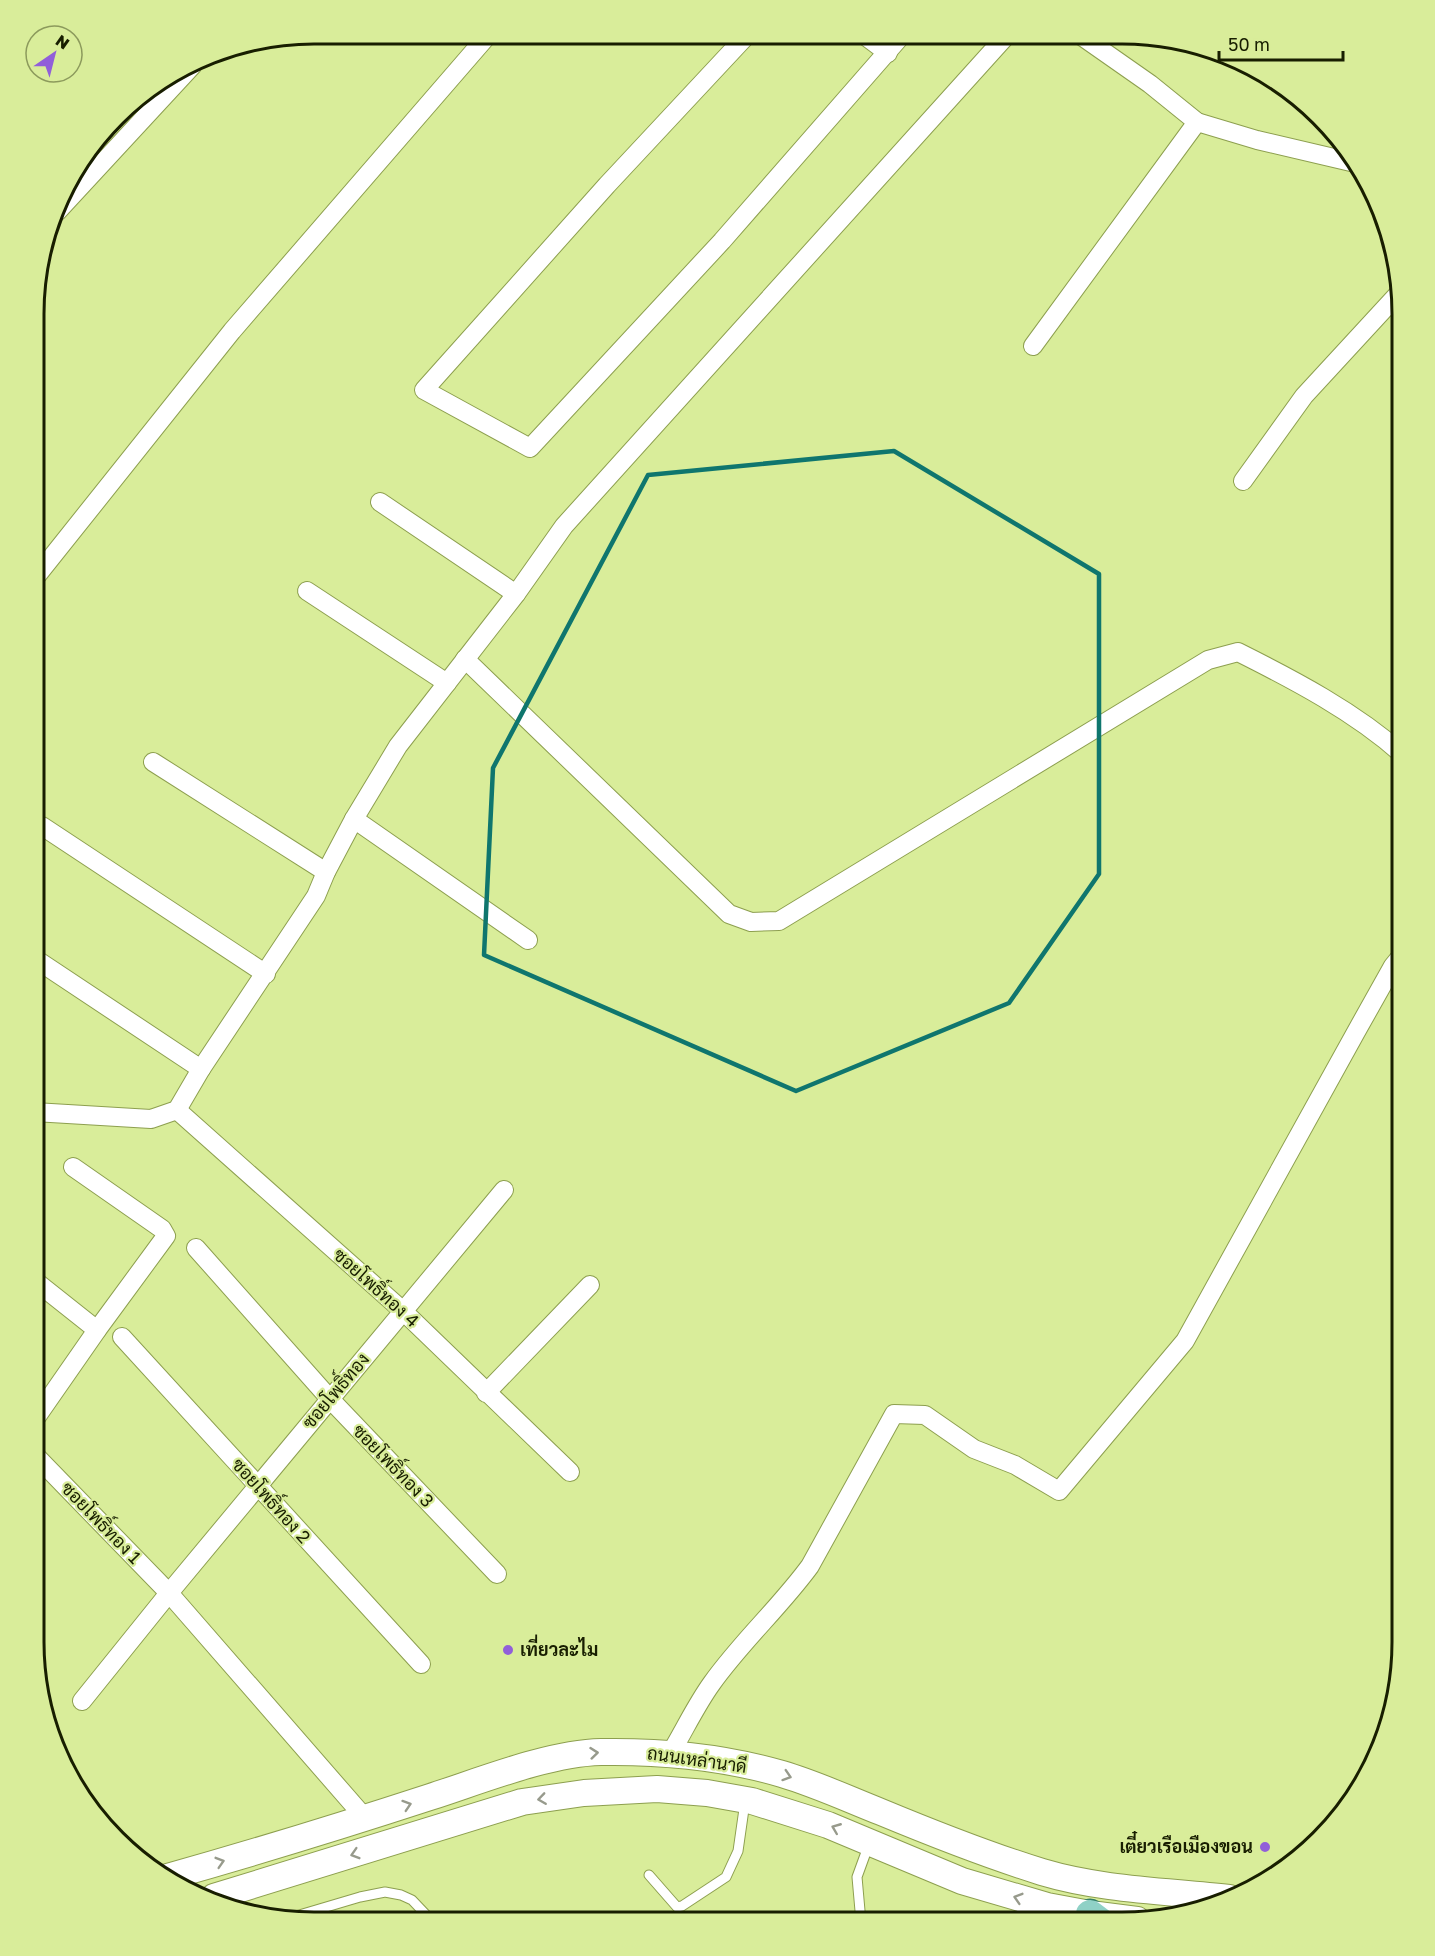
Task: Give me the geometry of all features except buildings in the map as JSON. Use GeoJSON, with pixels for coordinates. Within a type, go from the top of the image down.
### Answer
{"type":"FeatureCollection","features":[{"type":"Feature","properties":{"kind":"main road","name":"ถนนเหล่านาดี"},"geometry":{"type":"LineString","coordinates":[[176,1875],[513,1771],[559,1758],[597,1752],[670,1755],[722,1761],[782,1774],[976,1851],[1046,1873],[1104,1884],[1214,1896]]}},
{"type":"Feature","properties":{"kind":"main road","name":"ถนนเหล่านาดี"},"geometry":{"type":"LineString","coordinates":[[219,1895],[522,1802],[584,1793],[657,1789],[745,1800],[828,1825],[962,1881],[1070,1912]]}},
{"type":"Feature","properties":{"kind":"street"},"geometry":{"type":"LineString","coordinates":[[44,567],[232,331],[480,44]]}},
{"type":"Feature","properties":{"kind":"street"},"geometry":{"type":"LineString","coordinates":[[739,44],[607,185],[424,390],[530,448],[722,241],[895,44]]}},
{"type":"Feature","properties":{"kind":"street"},"geometry":{"type":"LineString","coordinates":[[876,44],[888,53]]}},
{"type":"Feature","properties":{"kind":"street"},"geometry":{"type":"LineString","coordinates":[[44,1113],[151,1119],[177,1110],[201,1069],[316,896],[354,819],[398,746],[516,594],[564,526],[999,44]]}},
{"type":"Feature","properties":{"kind":"street"},"geometry":{"type":"LineString","coordinates":[[1093,44],[1150,84],[1197,122],[1257,140],[1344,160]]}},
{"type":"Feature","properties":{"kind":"street"},"geometry":{"type":"LineString","coordinates":[[68,201],[181,79]]}},
{"type":"Feature","properties":{"kind":"street"},"geometry":{"type":"LineString","coordinates":[[1033,346],[1197,122]]}},
{"type":"Feature","properties":{"kind":"street"},"geometry":{"type":"LineString","coordinates":[[1243,481],[1304,396],[1391,301]]}},
{"type":"Feature","properties":{"kind":"street"},"geometry":{"type":"LineString","coordinates":[[380,502],[516,594]]}},
{"type":"Feature","properties":{"kind":"street"},"geometry":{"type":"LineString","coordinates":[[307,591],[447,683]]}},
{"type":"Feature","properties":{"kind":"street"},"geometry":{"type":"LineString","coordinates":[[465,659],[729,914],[751,922],[779,921],[1208,660],[1238,652],[1274,670],[1378,732],[1392,745]]}},
{"type":"Feature","properties":{"kind":"street"},"geometry":{"type":"LineString","coordinates":[[153,762],[326,872]]}},
{"type":"Feature","properties":{"kind":"street"},"geometry":{"type":"LineString","coordinates":[[354,819],[528,940]]}},
{"type":"Feature","properties":{"kind":"street"},"geometry":{"type":"LineString","coordinates":[[44,827],[266,974]]}},
{"type":"Feature","properties":{"kind":"street"},"geometry":{"type":"LineString","coordinates":[[44,965],[201,1069]]}},
{"type":"Feature","properties":{"kind":"street"},"geometry":{"type":"LineString","coordinates":[[670,1755],[711,1684],[794,1588],[810,1566],[894,1414],[925,1415],[974,1449],[1015,1465],[1059,1491],[1185,1341],[1392,969]]}},
{"type":"Feature","properties":{"kind":"street","name":"ซอยโพธิ์ทอง 4"},"geometry":{"type":"LineString","coordinates":[[177,1110],[403,1311],[570,1472]]}},
{"type":"Feature","properties":{"kind":"street"},"geometry":{"type":"LineString","coordinates":[[44,1406],[166,1236],[162,1229],[73,1167]]}},
{"type":"Feature","properties":{"kind":"street","name":"ซอยโพธิ์ทอง"},"geometry":{"type":"LineString","coordinates":[[82,1701],[257,1486],[504,1190]]}},
{"type":"Feature","properties":{"kind":"street","name":"ซอยโพธิ์ทอง 3"},"geometry":{"type":"LineString","coordinates":[[196,1248],[330,1399],[497,1574]]}},
{"type":"Feature","properties":{"kind":"street"},"geometry":{"type":"LineString","coordinates":[[486,1393],[590,1285]]}},
{"type":"Feature","properties":{"kind":"street"},"geometry":{"type":"LineString","coordinates":[[44,1288],[97,1330]]}},
{"type":"Feature","properties":{"kind":"street","name":"ซอยโพธิ์ทอง 2"},"geometry":{"type":"LineString","coordinates":[[122,1337],[421,1664]]}},
{"type":"Feature","properties":{"kind":"street","name":"ซอยโพธิ์ทอง 1"},"geometry":{"type":"LineString","coordinates":[[44,1465],[169,1593]]}},
{"type":"Feature","properties":{"kind":"street"},"geometry":{"type":"LineString","coordinates":[[169,1593],[365,1818]]}},
{"type":"Feature","properties":{"kind":"lane"},"geometry":{"type":"LineString","coordinates":[[649,1875],[677,1907],[726,1877],[738,1851],[745,1800]]}},
{"type":"Feature","properties":{"kind":"lane"},"geometry":{"type":"LineString","coordinates":[[860,1912],[857,1877],[870,1842]]}},
{"type":"Feature","properties":{"kind":"lane"},"geometry":{"type":"LineString","coordinates":[[309,1912],[385,1892],[412,1900],[423,1912]]}},
{"type":"Feature","properties":{"kind":"highlighted area"},"geometry":{"type":"Polygon","coordinates":[[[894,451],[1099,574],[1099,874],[1009,1003],[796,1091],[484,955],[493,768],[648,475],[894,451]]]}},
{"type":"Feature","properties":{"kind":"place","name":"เที่ยวละไม"},"geometry":{"type":"Point","coordinates":[508,1650]}},
{"type":"Feature","properties":{"kind":"place","name":"เตี๋ยวเรือเมืองขอน"},"geometry":{"type":"Point","coordinates":[1265,1847]}}]}
